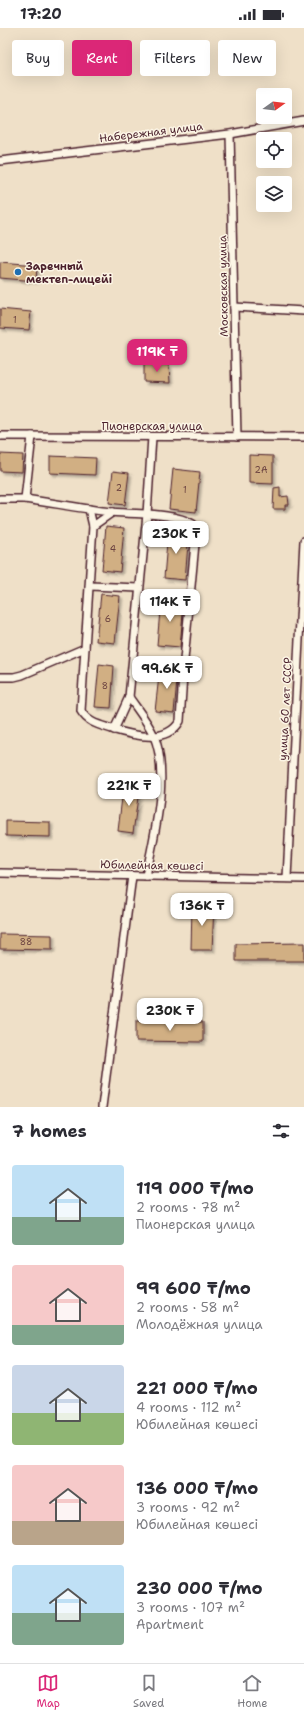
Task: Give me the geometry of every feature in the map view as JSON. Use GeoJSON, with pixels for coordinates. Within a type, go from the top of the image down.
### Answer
{"type":"FeatureCollection","features":[{"type":"Feature","properties":{"kind":"street","name":"Набережная улица"},"geometry":{"type":"LineString","coordinates":[[0,161],[230,134],[304,121]]}},
{"type":"Feature","properties":{"kind":"street","name":"Московская улица"},"geometry":{"type":"LineString","coordinates":[[230,134],[237,437]]}},
{"type":"Feature","properties":{"kind":"street"},"geometry":{"type":"LineString","coordinates":[[234,307],[304,311]]}},
{"type":"Feature","properties":{"kind":"street","name":"Пионерская улица"},"geometry":{"type":"LineString","coordinates":[[0,436],[304,437]]}},
{"type":"Feature","properties":{"kind":"street"},"geometry":{"type":"LineString","coordinates":[[25,499],[32,436]]}},
{"type":"Feature","properties":{"kind":"street"},"geometry":{"type":"LineString","coordinates":[[114,730],[129,697],[147,514],[152,437]]}},
{"type":"Feature","properties":{"kind":"street"},"geometry":{"type":"LineString","coordinates":[[0,499],[25,499],[113,512],[147,514],[185,520],[193,524],[196,533],[180,721],[176,728],[169,732],[143,737],[114,730],[92,722],[84,717],[81,711],[93,526],[89,509]]}},
{"type":"Feature","properties":{"kind":"street"},"geometry":{"type":"LineString","coordinates":[[93,526],[113,512]]}},
{"type":"Feature","properties":{"kind":"street","name":"улица 60 лет СССР"},"geometry":{"type":"LineString","coordinates":[[287,878],[304,542]]}},
{"type":"Feature","properties":{"kind":"street"},"geometry":{"type":"LineString","coordinates":[[90,586],[139,588]]}},
{"type":"Feature","properties":{"kind":"street"},"geometry":{"type":"LineString","coordinates":[[0,677],[14,677],[22,675],[86,648]]}},
{"type":"Feature","properties":{"kind":"street"},"geometry":{"type":"LineString","coordinates":[[129,697],[153,736],[161,771],[156,829],[146,876]]}},
{"type":"Feature","properties":{"kind":"street","name":"Юбилейная көшесі"},"geometry":{"type":"LineString","coordinates":[[0,873],[304,879]]}},
{"type":"Feature","properties":{"kind":"street"},"geometry":{"type":"LineString","coordinates":[[102,1107],[132,876]]}},
{"type":"Feature","properties":{"kind":"building","name":"Заречный мектеп-лицейі"},"geometry":{"type":"Polygon","coordinates":[[[0,262],[37,265],[36,281],[0,278],[0,262]]]}},
{"type":"Feature","properties":{"kind":"building","name":"Заречный мектеп-лицейі"},"geometry":{"type":"Polygon","coordinates":[[[0,309],[31,312],[29,330],[0,328],[0,309]]]}},
{"type":"Feature","properties":{"kind":"building"},"geometry":{"type":"Polygon","coordinates":[[[144,363],[169,365],[170,383],[144,382],[144,363]]]}},
{"type":"Feature","properties":{"kind":"building"},"geometry":{"type":"Polygon","coordinates":[[[0,454],[23,455],[22,472],[0,471],[0,454]]]}},
{"type":"Feature","properties":{"kind":"building"},"geometry":{"type":"Polygon","coordinates":[[[249,455],[273,456],[273,484],[249,483],[249,455]]]}},
{"type":"Feature","properties":{"kind":"building"},"geometry":{"type":"Polygon","coordinates":[[[50,456],[96,458],[95,475],[50,473],[50,456]]]}},
{"type":"Feature","properties":{"kind":"building"},"geometry":{"type":"Polygon","coordinates":[[[173,469],[200,472],[196,512],[169,509],[173,469]]]}},
{"type":"Feature","properties":{"kind":"building"},"geometry":{"type":"Polygon","coordinates":[[[113,471],[129,473],[125,505],[109,503],[113,471]]]}},
{"type":"Feature","properties":{"kind":"building"},"geometry":{"type":"Polygon","coordinates":[[[280,487],[280,497],[288,496],[289,505],[285,505],[285,509],[273,509],[274,488],[280,487]]]}},
{"type":"Feature","properties":{"kind":"building"},"geometry":{"type":"Polygon","coordinates":[[[106,526],[124,528],[120,572],[102,570],[106,526]]]}},
{"type":"Feature","properties":{"kind":"building"},"geometry":{"type":"Polygon","coordinates":[[[168,530],[189,532],[185,580],[164,578],[168,530]]]}},
{"type":"Feature","properties":{"kind":"building"},"geometry":{"type":"Polygon","coordinates":[[[101,594],[120,596],[115,643],[96,641],[101,594]]]}},
{"type":"Feature","properties":{"kind":"building"},"geometry":{"type":"Polygon","coordinates":[[[161,599],[184,601],[180,647],[157,645],[161,599]]]}},
{"type":"Feature","properties":{"kind":"building"},"geometry":{"type":"Polygon","coordinates":[[[99,664],[114,666],[111,708],[95,707],[99,664]]]}},
{"type":"Feature","properties":{"kind":"building"},"geometry":{"type":"Polygon","coordinates":[[[160,667],[178,669],[174,713],[155,711],[160,667]]]}},
{"type":"Feature","properties":{"kind":"building"},"geometry":{"type":"Polygon","coordinates":[[[124,781],[140,783],[133,833],[118,831],[124,781]]]}},
{"type":"Feature","properties":{"kind":"building"},"geometry":{"type":"Polygon","coordinates":[[[6,821],[50,822],[50,837],[6,836],[6,821]]]}},
{"type":"Feature","properties":{"kind":"building"},"geometry":{"type":"Polygon","coordinates":[[[192,905],[214,905],[212,950],[191,950],[192,905]]]}},
{"type":"Feature","properties":{"kind":"building"},"geometry":{"type":"Polygon","coordinates":[[[0,934],[52,935],[52,950],[0,949],[0,934]]]}},
{"type":"Feature","properties":{"kind":"building"},"geometry":{"type":"Polygon","coordinates":[[[304,943],[304,961],[236,961],[236,944],[304,943]]]}},
{"type":"Feature","properties":{"kind":"building"},"geometry":{"type":"Polygon","coordinates":[[[136,1021],[203,1022],[203,1042],[136,1041],[136,1021]]]}},
{"type":"Feature","properties":{"kind":"place","name":"Заречный мектеп-лицейі"},"geometry":{"type":"Point","coordinates":[18,272]}}]}
